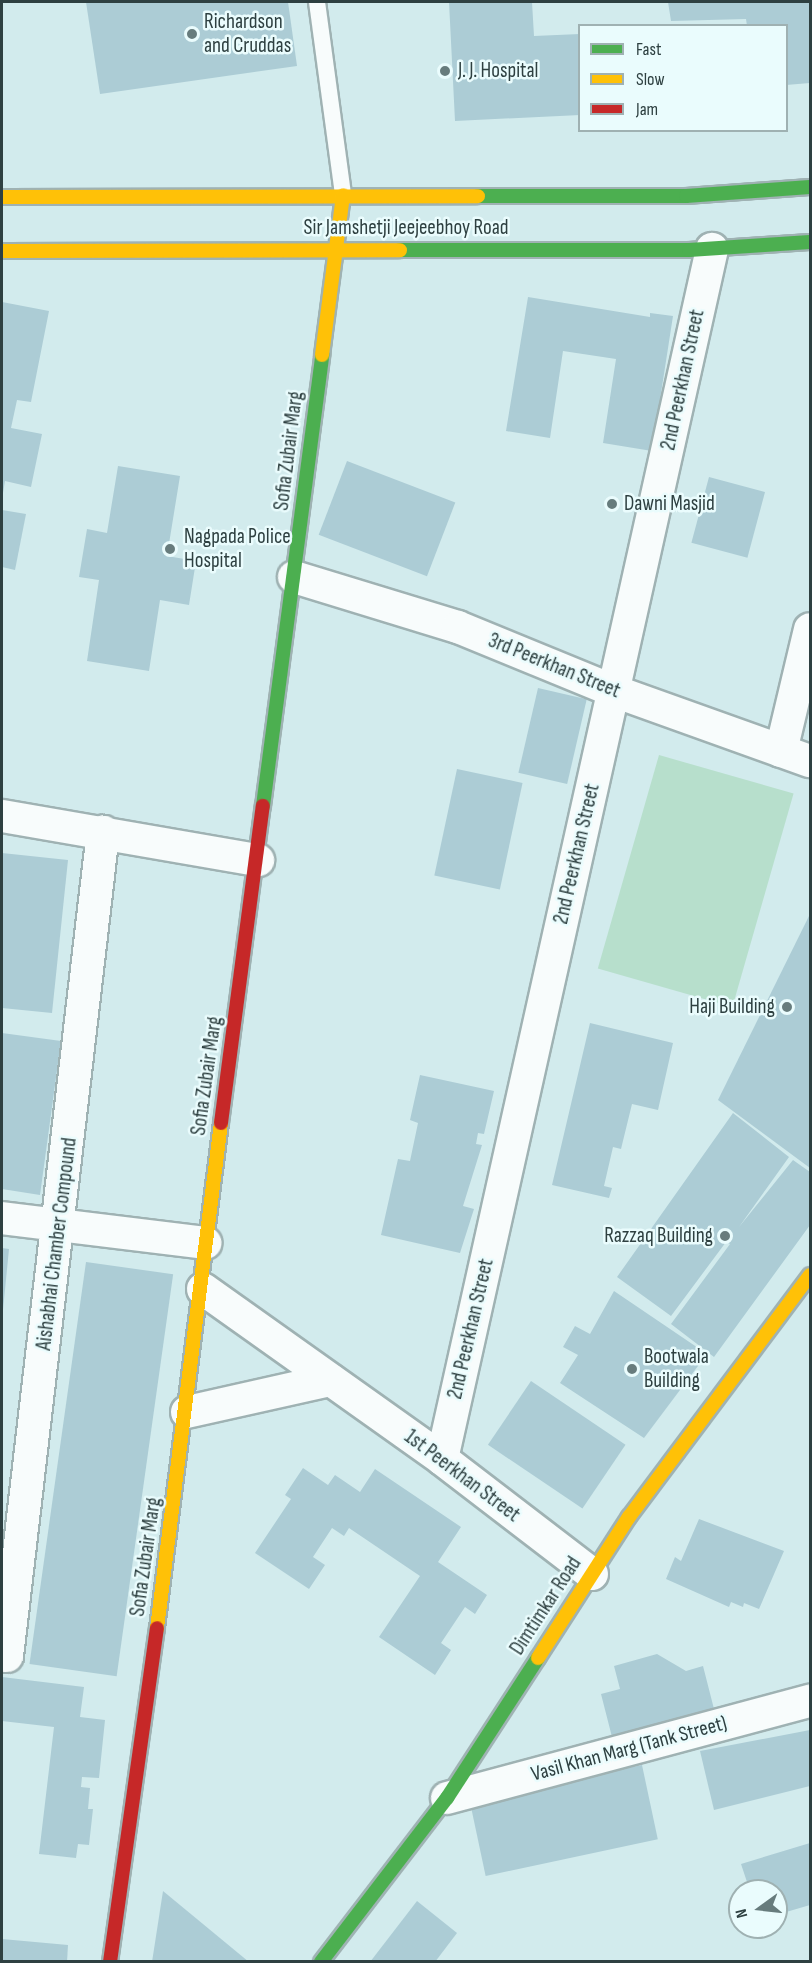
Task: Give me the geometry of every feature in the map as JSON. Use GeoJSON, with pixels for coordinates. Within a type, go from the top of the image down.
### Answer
{"type":"FeatureCollection","features":[{"type":"Feature","properties":{"kind":"main road","name":"Sir Jamshetji Jeejeebhoy Road"},"geometry":{"type":"LineString","coordinates":[[2,197],[687,196],[810,187]]}},
{"type":"Feature","properties":{"kind":"main road","name":"Sofia Zubair Marg"},"geometry":{"type":"LineString","coordinates":[[110,1962],[188,1412],[203,1289],[205,1243],[258,860],[343,195]]}},
{"type":"Feature","properties":{"kind":"main road","name":"Sir Jamshetji Jeejeebhoy Road"},"geometry":{"type":"LineString","coordinates":[[2,251],[336,248],[712,249],[810,242]]}},
{"type":"Feature","properties":{"kind":"main road","name":"Dimtimkar Road"},"geometry":{"type":"LineString","coordinates":[[321,1962],[447,1798],[629,1517],[810,1275]]}},
{"type":"Feature","properties":{"kind":"street","name":"2nd Peerkhan Street"},"geometry":{"type":"LineString","coordinates":[[442,1459],[712,249]]}},
{"type":"Feature","properties":{"kind":"street","name":"3rd Peerkhan Street"},"geometry":{"type":"LineString","coordinates":[[294,577],[458,627],[614,691],[810,761]]}},
{"type":"Feature","properties":{"kind":"street"},"geometry":{"type":"LineString","coordinates":[[782,751],[810,629]]}},
{"type":"Feature","properties":{"kind":"street"},"geometry":{"type":"LineString","coordinates":[[2,816],[258,860]]}},
{"type":"Feature","properties":{"kind":"street","name":"Aishabhai Chamber Compound"},"geometry":{"type":"LineString","coordinates":[[7,1656],[60,1226],[103,832]]}},
{"type":"Feature","properties":{"kind":"street"},"geometry":{"type":"LineString","coordinates":[[2,1218],[205,1243]]}},
{"type":"Feature","properties":{"kind":"street","name":"1st Peerkhan Street"},"geometry":{"type":"LineString","coordinates":[[203,1289],[442,1459],[592,1574]]}},
{"type":"Feature","properties":{"kind":"street"},"geometry":{"type":"LineString","coordinates":[[188,1412],[330,1380]]}},
{"type":"Feature","properties":{"kind":"street","name":"Vasil Khan Marg (Tank Street)"},"geometry":{"type":"LineString","coordinates":[[447,1798],[810,1701]]}},
{"type":"Feature","properties":{"kind":"lane"},"geometry":{"type":"LineString","coordinates":[[317,2],[343,195]]}},
{"type":"Feature","properties":{"kind":"green space"},"geometry":{"type":"Polygon","coordinates":[[[659,755],[794,794],[732,1007],[598,968],[659,755]]]}},
{"type":"Feature","properties":{"kind":"building","name":"Richardson and Cruddas"},"geometry":{"type":"Polygon","coordinates":[[[86,2],[288,2],[297,66],[100,94],[86,2]]]}},
{"type":"Feature","properties":{"kind":"building"},"geometry":{"type":"Polygon","coordinates":[[[449,2],[532,2],[534,36],[578,34],[578,115],[455,121],[449,2]]]}},
{"type":"Feature","properties":{"kind":"building"},"geometry":{"type":"Polygon","coordinates":[[[668,2],[810,2],[810,83],[788,85],[788,24],[747,24],[746,19],[671,21],[668,2]]]}},
{"type":"Feature","properties":{"kind":"building"},"geometry":{"type":"Polygon","coordinates":[[[528,297],[650,317],[650,313],[673,316],[652,451],[603,443],[616,359],[563,351],[550,438],[506,431],[528,297]]]}},
{"type":"Feature","properties":{"kind":"building"},"geometry":{"type":"Polygon","coordinates":[[[2,302],[49,311],[31,402],[17,400],[11,428],[42,434],[31,487],[5,481],[3,493],[2,302]]]}},
{"type":"Feature","properties":{"kind":"building"},"geometry":{"type":"Polygon","coordinates":[[[347,461],[455,503],[427,576],[319,535],[347,461]]]}},
{"type":"Feature","properties":{"kind":"building"},"geometry":{"type":"Polygon","coordinates":[[[118,466],[180,476],[167,556],[196,561],[189,605],[160,600],[149,671],[87,661],[99,580],[79,577],[87,529],[107,533],[118,466]]]}},
{"type":"Feature","properties":{"kind":"building"},"geometry":{"type":"Polygon","coordinates":[[[709,477],[765,492],[747,558],[691,543],[709,477]]]}},
{"type":"Feature","properties":{"kind":"building"},"geometry":{"type":"Polygon","coordinates":[[[2,510],[26,514],[15,570],[2,567],[2,510]]]}},
{"type":"Feature","properties":{"kind":"building"},"geometry":{"type":"Polygon","coordinates":[[[538,688],[587,699],[567,784],[518,773],[538,688]]]}},
{"type":"Feature","properties":{"kind":"building"},"geometry":{"type":"Polygon","coordinates":[[[457,769],[523,783],[500,890],[434,876],[457,769]]]}},
{"type":"Feature","properties":{"kind":"building"},"geometry":{"type":"Polygon","coordinates":[[[2,853],[68,860],[52,1013],[2,1008],[2,853]]]}},
{"type":"Feature","properties":{"kind":"building","name":"Haji Building"},"geometry":{"type":"Polygon","coordinates":[[[810,914],[810,1168],[718,1100],[810,914]]]}},
{"type":"Feature","properties":{"kind":"building"},"geometry":{"type":"Polygon","coordinates":[[[590,1023],[673,1043],[658,1110],[632,1104],[621,1149],[613,1147],[604,1186],[612,1188],[609,1198],[552,1185],[590,1023]]]}},
{"type":"Feature","properties":{"kind":"building"},"geometry":{"type":"Polygon","coordinates":[[[2,1033],[61,1041],[40,1195],[2,1189],[2,1033]]]}},
{"type":"Feature","properties":{"kind":"building"},"geometry":{"type":"Polygon","coordinates":[[[420,1075],[494,1091],[484,1134],[478,1133],[476,1144],[482,1145],[463,1206],[474,1209],[460,1253],[381,1235],[398,1159],[410,1161],[418,1123],[410,1120],[420,1075]]]}},
{"type":"Feature","properties":{"kind":"building","name":"Razzaq Building"},"geometry":{"type":"Polygon","coordinates":[[[733,1113],[789,1157],[739,1227],[793,1160],[810,1172],[810,1225],[714,1357],[671,1324],[730,1244],[726,1242],[671,1316],[617,1277],[733,1113]]]}},
{"type":"Feature","properties":{"kind":"building"},"geometry":{"type":"Polygon","coordinates":[[[2,1248],[9,1249],[3,1310],[2,1309],[2,1248]]]}},
{"type":"Feature","properties":{"kind":"building"},"geometry":{"type":"Polygon","coordinates":[[[86,1262],[173,1274],[117,1676],[29,1664],[86,1262]]]}},
{"type":"Feature","properties":{"kind":"building","name":"Bootwala Building"},"geometry":{"type":"Polygon","coordinates":[[[614,1291],[707,1354],[644,1438],[560,1383],[578,1355],[563,1347],[575,1326],[590,1334],[614,1291]]]}},
{"type":"Feature","properties":{"kind":"building"},"geometry":{"type":"Polygon","coordinates":[[[531,1381],[626,1445],[582,1509],[488,1445],[531,1381]]]}},
{"type":"Feature","properties":{"kind":"building"},"geometry":{"type":"Polygon","coordinates":[[[303,1468],[328,1485],[335,1475],[360,1492],[375,1469],[461,1527],[438,1562],[487,1595],[475,1614],[465,1607],[441,1643],[451,1650],[435,1675],[379,1637],[420,1576],[349,1528],[344,1536],[332,1528],[313,1557],[325,1565],[309,1589],[255,1553],[291,1499],[285,1495],[303,1468]]]}},
{"type":"Feature","properties":{"kind":"building"},"geometry":{"type":"Polygon","coordinates":[[[699,1519],[784,1551],[759,1609],[744,1603],[743,1607],[731,1602],[729,1607],[666,1579],[675,1557],[681,1561],[699,1519]]]}},
{"type":"Feature","properties":{"kind":"building"},"geometry":{"type":"Polygon","coordinates":[[[657,1654],[686,1671],[703,1666],[714,1709],[612,1737],[601,1694],[620,1689],[614,1666],[657,1654]]]}},
{"type":"Feature","properties":{"kind":"building"},"geometry":{"type":"Polygon","coordinates":[[[2,1677],[84,1687],[80,1717],[105,1720],[99,1778],[82,1777],[81,1787],[90,1788],[88,1809],[93,1809],[89,1845],[78,1844],[76,1858],[39,1854],[54,1727],[2,1721],[2,1677]]]}},
{"type":"Feature","properties":{"kind":"building"},"geometry":{"type":"Polygon","coordinates":[[[810,1730],[810,1786],[714,1810],[700,1751],[810,1730]]]}},
{"type":"Feature","properties":{"kind":"building"},"geometry":{"type":"Polygon","coordinates":[[[642,1765],[658,1839],[486,1876],[470,1802],[642,1765]]]}},
{"type":"Feature","properties":{"kind":"building"},"geometry":{"type":"Polygon","coordinates":[[[810,1843],[810,1905],[788,1911],[788,1879],[746,1879],[741,1864],[810,1843]]]}},
{"type":"Feature","properties":{"kind":"building"},"geometry":{"type":"Polygon","coordinates":[[[163,1891],[249,1962],[152,1962],[163,1891]]]}},
{"type":"Feature","properties":{"kind":"building"},"geometry":{"type":"Polygon","coordinates":[[[417,1901],[457,1933],[435,1962],[370,1962],[417,1901]]]}},
{"type":"Feature","properties":{"kind":"building"},"geometry":{"type":"Polygon","coordinates":[[[2,1939],[68,1945],[67,1962],[2,1962],[2,1939]]]}},
{"type":"Feature","properties":{"kind":"traffic: fast"},"geometry":{"type":"LineString","coordinates":[[478,196],[686,196],[810,187]]}},
{"type":"Feature","properties":{"kind":"traffic: fast"},"geometry":{"type":"LineString","coordinates":[[400,250],[689,250],[810,242]]}},
{"type":"Feature","properties":{"kind":"traffic: fast"},"geometry":{"type":"LineString","coordinates":[[263,806],[322,355]]}},
{"type":"Feature","properties":{"kind":"traffic: fast"},"geometry":{"type":"LineString","coordinates":[[321,1962],[447,1798],[538,1658]]}},
{"type":"Feature","properties":{"kind":"traffic: slow"},"geometry":{"type":"LineString","coordinates":[[322,355],[343,195]]}},
{"type":"Feature","properties":{"kind":"traffic: slow"},"geometry":{"type":"LineString","coordinates":[[2,197],[478,196]]}},
{"type":"Feature","properties":{"kind":"traffic: slow"},"geometry":{"type":"LineString","coordinates":[[2,251],[400,250]]}},
{"type":"Feature","properties":{"kind":"traffic: slow"},"geometry":{"type":"LineString","coordinates":[[157,1628],[221,1123]]}},
{"type":"Feature","properties":{"kind":"traffic: slow"},"geometry":{"type":"LineString","coordinates":[[538,1658],[629,1517],[810,1275]]}},
{"type":"Feature","properties":{"kind":"traffic: jam"},"geometry":{"type":"LineString","coordinates":[[221,1123],[263,806]]}},
{"type":"Feature","properties":{"kind":"traffic: jam"},"geometry":{"type":"LineString","coordinates":[[110,1962],[157,1628]]}},
{"type":"Feature","properties":{"kind":"place","name":"Richardson and Cruddas"},"geometry":{"type":"Point","coordinates":[192,34]}},
{"type":"Feature","properties":{"kind":"place","name":"J. J. Hospital"},"geometry":{"type":"Point","coordinates":[445,71]}},
{"type":"Feature","properties":{"kind":"place","name":"Dawni Masjid"},"geometry":{"type":"Point","coordinates":[612,504]}},
{"type":"Feature","properties":{"kind":"place","name":"Nagpada Police Hospital"},"geometry":{"type":"Point","coordinates":[170,549]}},
{"type":"Feature","properties":{"kind":"place","name":"Haji Building"},"geometry":{"type":"Point","coordinates":[787,1007]}},
{"type":"Feature","properties":{"kind":"place","name":"Razzaq Building"},"geometry":{"type":"Point","coordinates":[725,1236]}},
{"type":"Feature","properties":{"kind":"place","name":"Bootwala Building"},"geometry":{"type":"Point","coordinates":[632,1369]}}]}
